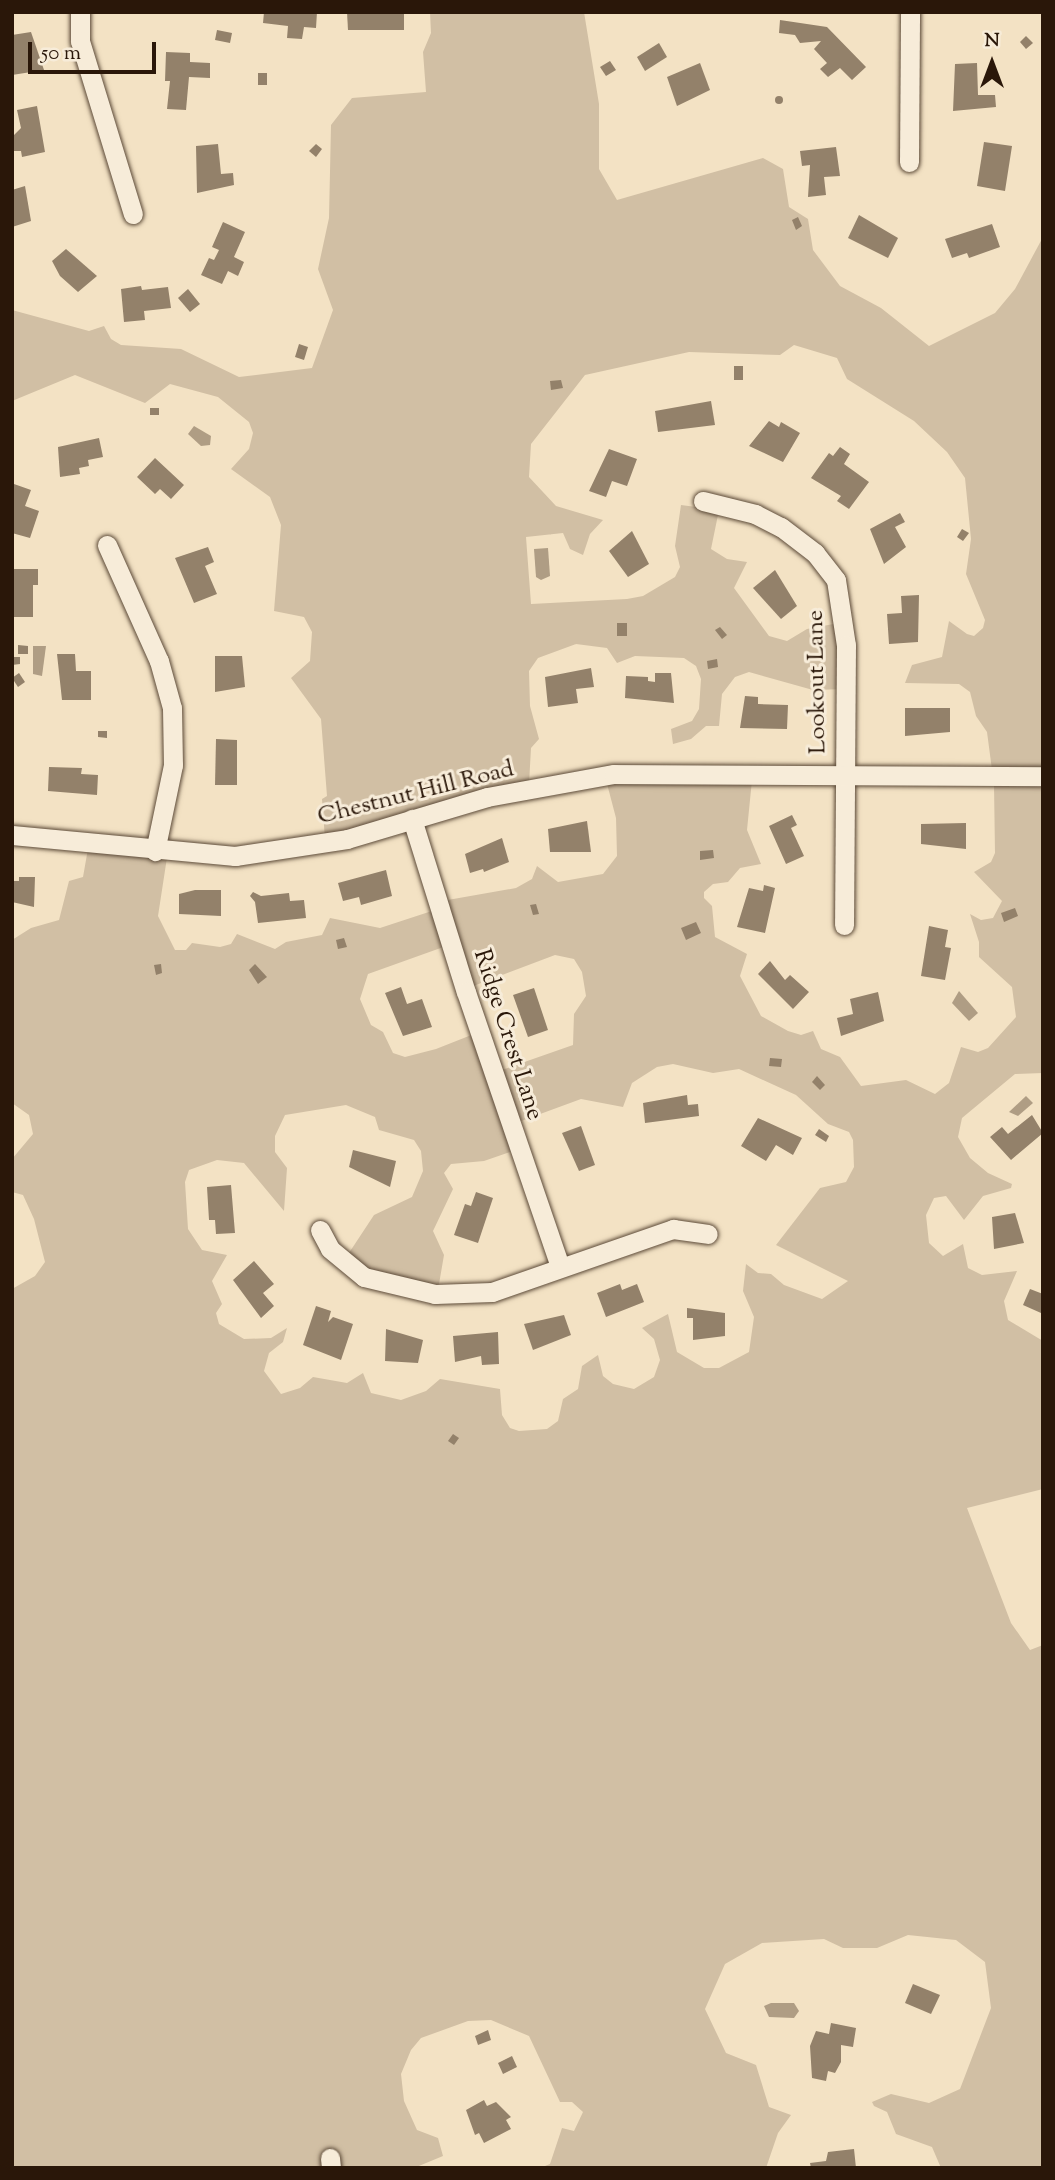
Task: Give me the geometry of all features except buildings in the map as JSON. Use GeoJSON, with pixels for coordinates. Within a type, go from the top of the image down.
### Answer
{"type":"FeatureCollection","features":[{"type":"Feature","properties":{"kind":"street"},"geometry":{"type":"LineString","coordinates":[[80,12],[80,41],[133,214]]}},
{"type":"Feature","properties":{"kind":"street"},"geometry":{"type":"LineString","coordinates":[[909,162],[910,12]]}},
{"type":"Feature","properties":{"kind":"street","name":"Lookout Lane"},"geometry":{"type":"LineString","coordinates":[[703,501],[755,514],[781,527],[815,553],[836,580],[846,645],[844,925]]}},
{"type":"Feature","properties":{"kind":"street"},"geometry":{"type":"LineString","coordinates":[[107,545],[159,661],[172,708],[173,765],[155,851]]}},
{"type":"Feature","properties":{"kind":"street","name":"Chestnut Hill Road"},"geometry":{"type":"LineString","coordinates":[[12,835],[155,851],[250,854],[346,839],[487,797],[614,774],[1043,776]]}},
{"type":"Feature","properties":{"kind":"street","name":"Ridge Crest Lane"},"geometry":{"type":"LineString","coordinates":[[412,819],[466,992],[560,1266]]}},
{"type":"Feature","properties":{"kind":"street"},"geometry":{"type":"LineString","coordinates":[[320,1230],[330,1248],[352,1269],[381,1283],[417,1292],[492,1292],[560,1266],[673,1229],[708,1234]]}},
{"type":"Feature","properties":{"kind":"shaded area"},"geometry":{"type":"Polygon","coordinates":[[[430,12],[584,12],[599,104],[599,169],[617,200],[763,158],[783,169],[789,207],[808,219],[813,250],[840,286],[881,308],[929,346],[995,313],[1015,289],[1043,237],[1043,1073],[1015,1074],[962,1118],[958,1137],[970,1158],[988,1173],[1012,1184],[1011,1188],[983,1196],[964,1220],[946,1196],[934,1198],[926,1215],[929,1243],[943,1256],[963,1244],[968,1268],[982,1275],[1017,1271],[1004,1301],[1008,1320],[1043,1341],[1043,1489],[967,1508],[1011,1623],[1030,1650],[1043,1645],[1043,2168],[941,2168],[932,2147],[896,2134],[887,2112],[874,2106],[872,2102],[891,2094],[929,2103],[960,2089],[991,2008],[985,1962],[956,1940],[908,1935],[877,1948],[843,1948],[824,1939],[762,1943],[725,1964],[705,2009],[726,2053],[756,2065],[769,2107],[791,2115],[778,2133],[766,2168],[540,2168],[550,2164],[562,2128],[574,2131],[583,2112],[572,2102],[560,2102],[529,2036],[491,2020],[468,2021],[421,2038],[411,2050],[401,2074],[404,2101],[417,2130],[438,2138],[443,2156],[414,2168],[12,2168],[12,1289],[35,1276],[45,1262],[34,1219],[23,1195],[12,1192],[12,1159],[33,1134],[29,1115],[12,1103],[12,940],[31,928],[59,920],[69,881],[83,877],[89,843],[168,851],[158,916],[175,950],[186,950],[192,943],[220,947],[231,944],[237,934],[275,949],[286,942],[322,935],[330,918],[380,928],[438,909],[442,901],[516,888],[532,879],[537,866],[558,882],[603,874],[617,856],[616,818],[606,780],[752,780],[747,830],[761,864],[740,868],[728,882],[713,884],[704,892],[704,898],[712,906],[715,937],[747,954],[740,976],[761,1016],[801,1035],[813,1031],[821,1049],[840,1057],[861,1086],[906,1080],[935,1094],[949,1083],[961,1047],[978,1052],[988,1048],[1016,1017],[1012,987],[979,957],[979,942],[970,914],[981,920],[993,918],[1002,901],[974,872],[991,862],[995,853],[994,785],[987,732],[976,716],[970,692],[959,684],[905,683],[912,665],[942,657],[949,621],[974,636],[983,628],[985,620],[966,574],[971,539],[965,478],[947,452],[914,421],[847,379],[837,358],[794,345],[780,355],[689,352],[585,375],[531,444],[529,477],[556,506],[603,520],[590,534],[583,555],[570,549],[563,533],[526,537],[531,604],[627,599],[643,596],[675,577],[680,567],[675,546],[681,505],[719,510],[711,549],[727,559],[747,562],[734,588],[769,636],[787,641],[807,629],[844,622],[846,689],[813,690],[749,672],[735,677],[722,694],[719,726],[706,726],[691,739],[673,744],[671,729],[692,721],[699,709],[701,679],[696,666],[684,658],[635,656],[617,663],[607,648],[576,644],[538,658],[529,671],[530,706],[539,739],[531,748],[529,784],[325,839],[322,799],[327,796],[321,719],[291,678],[310,661],[312,632],[304,617],[274,611],[281,525],[270,497],[231,469],[249,449],[253,433],[249,422],[218,397],[170,384],[145,403],[75,375],[12,401],[12,310],[89,331],[104,326],[111,339],[121,345],[181,349],[239,377],[312,368],[333,310],[318,269],[329,218],[331,125],[352,98],[426,92],[423,52],[431,33],[430,12]],[[449,945],[368,974],[360,999],[371,1025],[383,1032],[393,1053],[405,1057],[436,1049],[479,1032],[499,1071],[573,1045],[574,1014],[586,996],[582,972],[574,959],[555,955],[468,988],[449,945]],[[673,1064],[657,1067],[632,1083],[623,1107],[581,1099],[513,1124],[516,1150],[484,1161],[451,1164],[444,1173],[453,1189],[433,1231],[444,1255],[438,1290],[383,1282],[345,1259],[374,1215],[412,1197],[423,1171],[421,1151],[414,1140],[379,1130],[375,1117],[346,1105],[285,1115],[275,1136],[275,1152],[287,1168],[284,1211],[244,1163],[217,1160],[189,1170],[185,1182],[188,1229],[202,1250],[227,1255],[212,1281],[222,1304],[216,1313],[219,1324],[244,1339],[271,1338],[287,1328],[283,1342],[269,1353],[264,1371],[281,1394],[300,1388],[313,1377],[347,1383],[363,1373],[371,1393],[401,1400],[426,1391],[440,1379],[500,1389],[502,1415],[510,1428],[519,1431],[547,1429],[558,1421],[563,1399],[578,1389],[582,1366],[598,1355],[603,1376],[613,1384],[634,1389],[654,1377],[660,1360],[654,1339],[642,1328],[668,1314],[677,1352],[704,1368],[719,1368],[749,1352],[754,1317],[743,1291],[746,1264],[758,1273],[771,1274],[784,1285],[822,1299],[848,1281],[776,1245],[820,1188],[846,1182],[854,1167],[853,1140],[849,1132],[828,1124],[796,1095],[739,1069],[713,1073],[673,1064]]]}},
{"type":"Feature","properties":{"kind":"shaded area"},"geometry":{"type":"Polygon","coordinates":[[[194,426],[211,436],[210,445],[201,446],[188,434],[194,426]]]}},
{"type":"Feature","properties":{"kind":"shaded area"},"geometry":{"type":"Polygon","coordinates":[[[548,548],[550,576],[541,580],[536,577],[534,549],[548,548]]]}},
{"type":"Feature","properties":{"kind":"shaded area"},"geometry":{"type":"Polygon","coordinates":[[[33,646],[46,646],[42,676],[33,674],[33,646]]]}},
{"type":"Feature","properties":{"kind":"shaded area"},"geometry":{"type":"Polygon","coordinates":[[[959,991],[978,1013],[969,1021],[952,1003],[959,991]]]}},
{"type":"Feature","properties":{"kind":"shaded area"},"geometry":{"type":"Polygon","coordinates":[[[1026,1096],[1033,1103],[1018,1116],[1009,1112],[1026,1096]]]}},
{"type":"Feature","properties":{"kind":"shaded area"},"geometry":{"type":"Polygon","coordinates":[[[771,2003],[794,2003],[799,2011],[794,2018],[769,2017],[764,2006],[771,2003]]]}}]}
